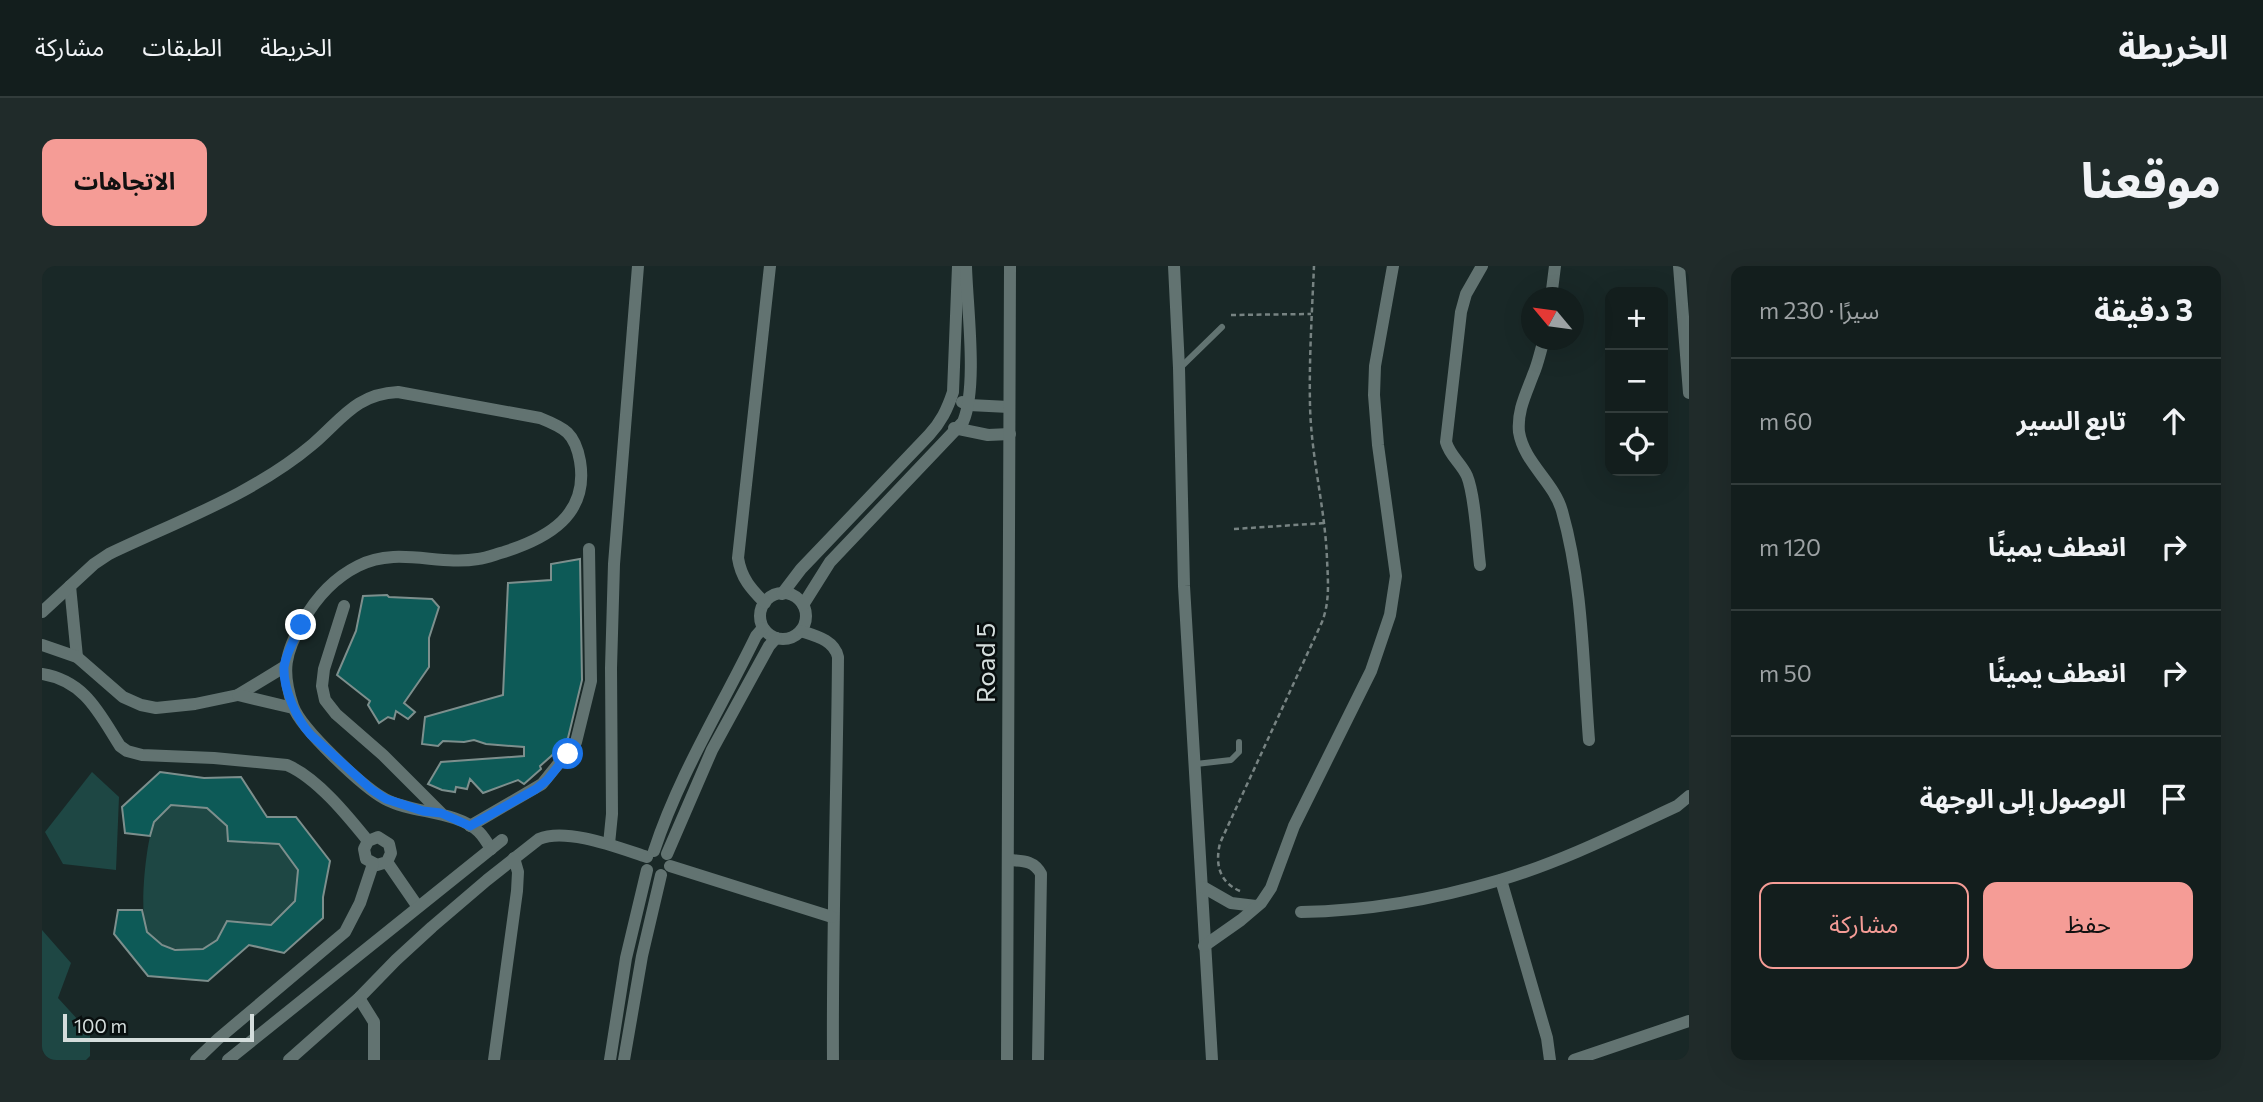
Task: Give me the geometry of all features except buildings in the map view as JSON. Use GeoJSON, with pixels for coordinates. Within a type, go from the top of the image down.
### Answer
{"type":"FeatureCollection","features":[{"type":"Feature","properties":{"kind":"street"},"geometry":{"type":"LineString","coordinates":[[609,844],[612,814],[611,668],[614,564],[638,266]]}},
{"type":"Feature","properties":{"kind":"street"},"geometry":{"type":"LineString","coordinates":[[765,603],[749,587],[738,558],[770,266]]}},
{"type":"Feature","properties":{"kind":"street"},"geometry":{"type":"LineString","coordinates":[[782,594],[801,569],[941,423],[954,383],[958,266]]}},
{"type":"Feature","properties":{"kind":"street"},"geometry":{"type":"LineString","coordinates":[[803,605],[830,562],[963,422],[969,405],[971,369],[966,266]]}},
{"type":"Feature","properties":{"kind":"street","name":"Road 5"},"geometry":{"type":"LineString","coordinates":[[1007,1060],[1010,266]]}},
{"type":"Feature","properties":{"kind":"street"},"geometry":{"type":"LineString","coordinates":[[1174,266],[1180,368],[1184,586],[1212,1060]]}},
{"type":"Feature","properties":{"kind":"street"},"geometry":{"type":"LineString","coordinates":[[1204,946],[1221,936],[1256,906],[1271,888],[1294,827],[1371,671],[1392,606],[1396,576],[1374,395],[1375,366],[1393,266]]}},
{"type":"Feature","properties":{"kind":"street"},"geometry":{"type":"LineString","coordinates":[[1480,565],[1469,483],[1463,468],[1448,450],[1446,442],[1461,312],[1466,294],[1482,266]]}},
{"type":"Feature","properties":{"kind":"street"},"geometry":{"type":"LineString","coordinates":[[1552,287],[1555,266]]}},
{"type":"Feature","properties":{"kind":"street"},"geometry":{"type":"LineString","coordinates":[[1679,266],[1689,393]]}},
{"type":"Feature","properties":{"kind":"street"},"geometry":{"type":"LineString","coordinates":[[1541,350],[1522,404],[1519,432],[1529,458],[1551,488],[1562,509],[1576,575],[1589,740]]}},
{"type":"Feature","properties":{"kind":"street"},"geometry":{"type":"LineString","coordinates":[[42,612],[94,564],[109,554],[268,478],[316,441],[349,409],[369,397],[398,393],[422,397],[540,418],[569,432],[577,445],[581,468],[580,487],[576,502],[559,526],[531,542],[480,559],[456,561],[390,557],[359,565],[327,588],[313,605],[290,647],[284,667],[293,708],[303,726],[372,790],[402,806],[441,813],[470,826],[481,833],[492,849]]}},
{"type":"Feature","properties":{"kind":"street"},"geometry":{"type":"LineString","coordinates":[[951,398],[969,405],[1009,407]]}},
{"type":"Feature","properties":{"kind":"street"},"geometry":{"type":"LineString","coordinates":[[941,423],[988,435],[1010,435]]}},
{"type":"Feature","properties":{"kind":"street"},"geometry":{"type":"LineString","coordinates":[[470,826],[542,784],[576,742],[591,681],[589,549]]}},
{"type":"Feature","properties":{"kind":"street"},"geometry":{"type":"LineString","coordinates":[[69,586],[77,657]]}},
{"type":"Feature","properties":{"kind":"street"},"geometry":{"type":"LineString","coordinates":[[782,594],[794,596],[803,605],[806,614],[801,631],[785,639],[769,635],[760,615],[770,598],[782,594]]}},
{"type":"Feature","properties":{"kind":"street"},"geometry":{"type":"LineString","coordinates":[[344,606],[327,658],[322,685],[325,700],[336,714],[383,755],[441,813]]}},
{"type":"Feature","properties":{"kind":"street"},"geometry":{"type":"LineString","coordinates":[[617,1055],[642,956],[660,860],[663,823],[698,746],[756,636],[764,628]]}},
{"type":"Feature","properties":{"kind":"street"},"geometry":{"type":"LineString","coordinates":[[801,631],[826,641],[838,657],[836,848],[832,916],[833,1060]]}},
{"type":"Feature","properties":{"kind":"street"},"geometry":{"type":"LineString","coordinates":[[660,860],[712,750],[769,646],[776,638]]}},
{"type":"Feature","properties":{"kind":"street"},"geometry":{"type":"LineString","coordinates":[[42,645],[77,657],[115,691],[141,705],[156,708],[195,704],[238,695],[284,667]]}},
{"type":"Feature","properties":{"kind":"street"},"geometry":{"type":"LineString","coordinates":[[42,674],[63,680],[81,690],[120,746],[127,751],[142,755],[227,759],[287,765],[293,768],[317,786],[368,841]]}},
{"type":"Feature","properties":{"kind":"street"},"geometry":{"type":"LineString","coordinates":[[238,695],[293,708]]}},
{"type":"Feature","properties":{"kind":"street"},"geometry":{"type":"LineString","coordinates":[[1301,912],[1334,911],[1399,902],[1501,880],[1580,850],[1677,806],[1689,796]]}},
{"type":"Feature","properties":{"kind":"street"},"geometry":{"type":"LineString","coordinates":[[289,1060],[359,998],[432,927],[514,858],[548,836],[559,835],[609,844],[832,916]]}},
{"type":"Feature","properties":{"kind":"street"},"geometry":{"type":"LineString","coordinates":[[196,1060],[345,932],[380,863],[391,853],[387,842],[379,837],[368,841],[364,846],[364,855],[380,863],[418,908]]}},
{"type":"Feature","properties":{"kind":"street"},"geometry":{"type":"LineString","coordinates":[[228,1060],[502,840]]}},
{"type":"Feature","properties":{"kind":"street"},"geometry":{"type":"LineString","coordinates":[[494,1060],[517,891],[518,872],[514,858]]}},
{"type":"Feature","properties":{"kind":"street"},"geometry":{"type":"LineString","coordinates":[[617,1055],[626,958],[647,870],[645,861],[660,860]]}},
{"type":"Feature","properties":{"kind":"street"},"geometry":{"type":"LineString","coordinates":[[1009,860],[1030,862],[1041,874],[1038,1060]]}},
{"type":"Feature","properties":{"kind":"street"},"geometry":{"type":"LineString","coordinates":[[1501,880],[1547,1038],[1550,1060]]}},
{"type":"Feature","properties":{"kind":"street"},"geometry":{"type":"LineString","coordinates":[[1203,887],[1231,904],[1256,906]]}},
{"type":"Feature","properties":{"kind":"street"},"geometry":{"type":"LineString","coordinates":[[359,998],[374,1022],[374,1060]]}},
{"type":"Feature","properties":{"kind":"street"},"geometry":{"type":"LineString","coordinates":[[1574,1060],[1689,1021]]}},
{"type":"Feature","properties":{"kind":"lane"},"geometry":{"type":"LineString","coordinates":[[1180,368],[1222,327]]}},
{"type":"Feature","properties":{"kind":"lane"},"geometry":{"type":"LineString","coordinates":[[1196,764],[1231,760],[1239,752],[1239,742]]}},
{"type":"Feature","properties":{"kind":"path"},"geometry":{"type":"LineString","coordinates":[[1241,891],[1230,887],[1224,879],[1218,853],[1325,614],[1329,594],[1325,523],[1313,452],[1310,405],[1314,266]]}},
{"type":"Feature","properties":{"kind":"path"},"geometry":{"type":"LineString","coordinates":[[1231,315],[1311,314]]}},
{"type":"Feature","properties":{"kind":"path"},"geometry":{"type":"LineString","coordinates":[[1234,529],[1325,523]]}},
{"type":"Feature","properties":{"kind":"shaded area"},"geometry":{"type":"Polygon","coordinates":[[[92,772],[119,797],[116,870],[63,864],[45,832],[92,772]]]}},
{"type":"Feature","properties":{"kind":"shaded area"},"geometry":{"type":"Polygon","coordinates":[[[171,805],[207,808],[227,826],[279,844],[299,870],[295,901],[271,925],[227,921],[217,940],[201,949],[171,948],[154,939],[145,925],[143,897],[146,863],[153,826],[171,805]]]}},
{"type":"Feature","properties":{"kind":"shaded area"},"geometry":{"type":"Polygon","coordinates":[[[42,930],[71,963],[58,998],[90,1033],[90,1056],[86,1060],[42,1060],[42,930]]]}},
{"type":"Feature","properties":{"kind":"route"},"geometry":{"type":"LineString","coordinates":[[301,625],[284,667],[293,708],[311,735],[372,790],[386,799],[402,806],[441,813],[470,826],[536,789],[568,754]]}}]}
